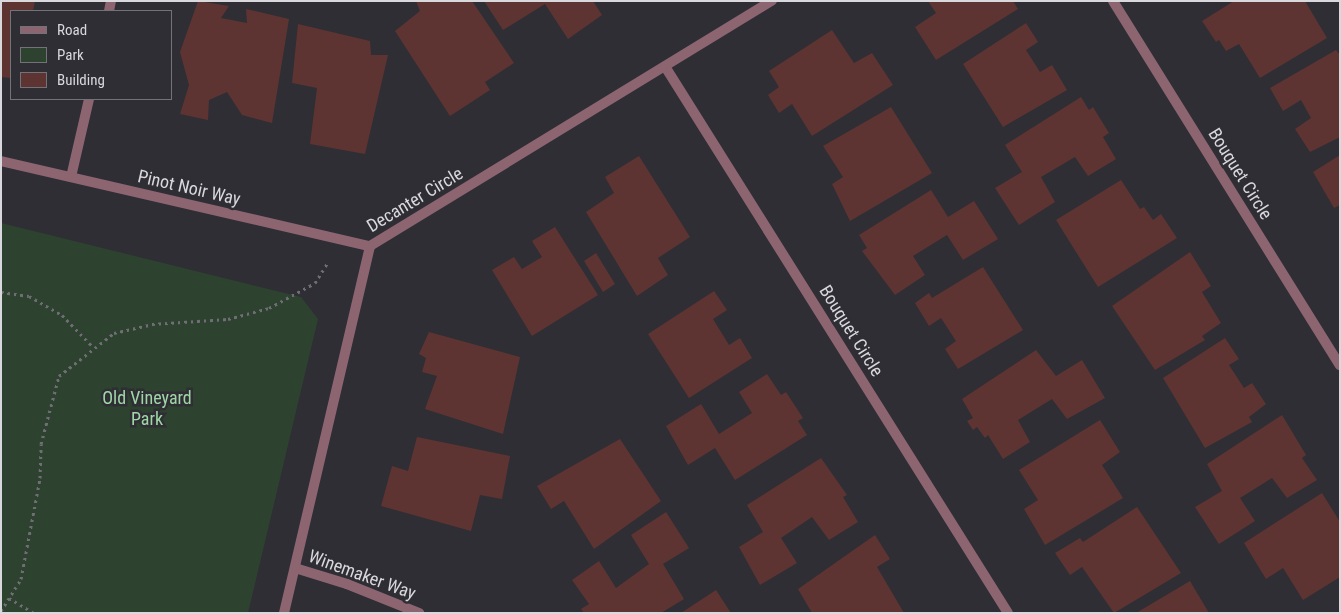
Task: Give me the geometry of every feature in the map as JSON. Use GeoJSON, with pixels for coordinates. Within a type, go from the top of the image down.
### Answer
{"type":"FeatureCollection","features":[{"type":"Feature","properties":{"kind":"street","name":"Decanter Circle"},"geometry":{"type":"LineString","coordinates":[[284,613],[370,246],[666,68],[772,1]]}},
{"type":"Feature","properties":{"kind":"street","name":"Bouquet Circle"},"geometry":{"type":"LineString","coordinates":[[1113,1],[1340,365]]}},
{"type":"Feature","properties":{"kind":"street","name":"Bouquet Circle"},"geometry":{"type":"LineString","coordinates":[[666,68],[1008,613]]}},
{"type":"Feature","properties":{"kind":"street"},"geometry":{"type":"LineString","coordinates":[[71,177],[89,100]]}},
{"type":"Feature","properties":{"kind":"street","name":"Pinot Noir Way"},"geometry":{"type":"LineString","coordinates":[[1,161],[370,246]]}},
{"type":"Feature","properties":{"kind":"street","name":"Winemaker Way"},"geometry":{"type":"LineString","coordinates":[[295,568],[347,584],[419,613]]}},
{"type":"Feature","properties":{"kind":"path"},"geometry":{"type":"LineString","coordinates":[[1,611],[21,579],[40,478],[41,444],[59,376],[93,347],[114,333],[152,324],[228,320],[269,308],[315,283],[342,240]]}},
{"type":"Feature","properties":{"kind":"path"},"geometry":{"type":"LineString","coordinates":[[1,292],[29,296],[46,305],[62,315],[93,347]]}},
{"type":"Feature","properties":{"kind":"path"},"geometry":{"type":"LineString","coordinates":[[9,598],[34,613]]}},
{"type":"Feature","properties":{"kind":"green space","name":"Old Vineyard Park"},"geometry":{"type":"Polygon","coordinates":[[[1,223],[301,297],[318,319],[248,613],[1,613],[1,223]]]}},
{"type":"Feature","properties":{"kind":"building"},"geometry":{"type":"Polygon","coordinates":[[[1,1],[35,1],[33,10],[10,10],[10,78],[1,77],[1,1]]]}},
{"type":"Feature","properties":{"kind":"building"},"geometry":{"type":"Polygon","coordinates":[[[198,1],[229,6],[221,18],[247,23],[246,9],[289,19],[272,123],[242,115],[227,92],[209,100],[208,120],[180,114],[189,85],[180,52],[198,1]]]}},
{"type":"Feature","properties":{"kind":"building"},"geometry":{"type":"Polygon","coordinates":[[[416,1],[472,1],[514,63],[485,82],[490,90],[450,116],[395,31],[420,11],[416,1]]]}},
{"type":"Feature","properties":{"kind":"building"},"geometry":{"type":"Polygon","coordinates":[[[484,1],[593,1],[602,15],[568,39],[545,4],[503,30],[484,1]]]}},
{"type":"Feature","properties":{"kind":"building"},"geometry":{"type":"Polygon","coordinates":[[[928,1],[1013,1],[1018,9],[936,60],[915,27],[936,13],[928,1]]]}},
{"type":"Feature","properties":{"kind":"building"},"geometry":{"type":"Polygon","coordinates":[[[1234,1],[1305,1],[1327,38],[1260,78],[1239,44],[1226,51],[1219,40],[1216,42],[1202,21],[1234,1]]]}},
{"type":"Feature","properties":{"kind":"building"},"geometry":{"type":"Polygon","coordinates":[[[1026,23],[1038,42],[1026,50],[1040,72],[1052,65],[1067,90],[1003,127],[963,64],[1026,23]]]}},
{"type":"Feature","properties":{"kind":"building"},"geometry":{"type":"Polygon","coordinates":[[[298,24],[370,41],[371,55],[388,55],[365,154],[310,144],[317,88],[292,83],[298,24]]]}},
{"type":"Feature","properties":{"kind":"building"},"geometry":{"type":"Polygon","coordinates":[[[832,30],[854,63],[872,53],[893,85],[812,136],[792,104],[779,113],[768,95],[779,87],[769,71],[832,30]]]}},
{"type":"Feature","properties":{"kind":"building"},"geometry":{"type":"Polygon","coordinates":[[[1336,50],[1340,55],[1340,137],[1310,152],[1295,129],[1311,118],[1301,100],[1283,111],[1270,88],[1336,50]]]}},
{"type":"Feature","properties":{"kind":"building"},"geometry":{"type":"Polygon","coordinates":[[[1081,97],[1089,110],[1093,107],[1109,133],[1103,137],[1116,159],[1088,176],[1075,157],[1041,177],[1055,202],[1019,225],[995,188],[1022,172],[1005,145],[1081,97]]]}},
{"type":"Feature","properties":{"kind":"building"},"geometry":{"type":"Polygon","coordinates":[[[891,107],[932,173],[850,221],[832,184],[843,177],[823,146],[891,107]]]}},
{"type":"Feature","properties":{"kind":"building"},"geometry":{"type":"Polygon","coordinates":[[[1340,155],[1340,205],[1334,208],[1313,172],[1340,155]]]}},
{"type":"Feature","properties":{"kind":"building"},"geometry":{"type":"Polygon","coordinates":[[[639,156],[690,237],[658,258],[668,275],[637,296],[586,212],[614,193],[605,177],[639,156]]]}},
{"type":"Feature","properties":{"kind":"building"},"geometry":{"type":"Polygon","coordinates":[[[1121,180],[1140,209],[1144,207],[1153,220],[1161,214],[1177,238],[1098,287],[1056,220],[1121,180]]]}},
{"type":"Feature","properties":{"kind":"building"},"geometry":{"type":"Polygon","coordinates":[[[931,190],[948,217],[974,201],[998,239],[963,260],[947,235],[913,256],[925,275],[895,295],[862,251],[867,248],[859,235],[931,190]]]}},
{"type":"Feature","properties":{"kind":"building"},"geometry":{"type":"Polygon","coordinates":[[[555,227],[598,295],[532,336],[492,270],[514,257],[522,269],[542,257],[532,241],[555,227]]]}},
{"type":"Feature","properties":{"kind":"building"},"geometry":{"type":"Polygon","coordinates":[[[1190,252],[1211,286],[1202,292],[1221,323],[1202,336],[1205,340],[1155,370],[1112,306],[1190,252]]]}},
{"type":"Feature","properties":{"kind":"building"},"geometry":{"type":"Polygon","coordinates":[[[596,253],[615,284],[603,292],[584,261],[596,253]]]}},
{"type":"Feature","properties":{"kind":"building"},"geometry":{"type":"Polygon","coordinates":[[[983,267],[1023,330],[958,369],[945,349],[956,341],[941,318],[929,326],[915,303],[929,293],[932,298],[983,267]]]}},
{"type":"Feature","properties":{"kind":"building"},"geometry":{"type":"Polygon","coordinates":[[[714,291],[727,310],[713,319],[729,345],[740,338],[752,358],[689,398],[648,334],[714,291]]]}},
{"type":"Feature","properties":{"kind":"building"},"geometry":{"type":"Polygon","coordinates":[[[429,332],[520,357],[503,434],[425,409],[437,376],[422,372],[426,358],[419,354],[429,332]]]}},
{"type":"Feature","properties":{"kind":"building"},"geometry":{"type":"Polygon","coordinates":[[[1225,338],[1239,359],[1229,365],[1244,388],[1252,383],[1266,404],[1249,417],[1252,422],[1205,448],[1163,378],[1225,338]]]}},
{"type":"Feature","properties":{"kind":"building"},"geometry":{"type":"Polygon","coordinates":[[[1036,350],[1056,376],[1082,360],[1105,398],[1067,419],[1052,399],[1018,420],[1030,442],[1003,459],[988,435],[985,438],[977,427],[973,430],[967,421],[973,418],[962,399],[1036,350]]]}},
{"type":"Feature","properties":{"kind":"building"},"geometry":{"type":"Polygon","coordinates":[[[767,374],[781,395],[786,392],[803,418],[798,421],[807,435],[735,480],[715,448],[688,465],[666,426],[701,404],[719,434],[752,413],[739,392],[767,374]]]}},
{"type":"Feature","properties":{"kind":"building"},"geometry":{"type":"Polygon","coordinates":[[[1282,415],[1306,455],[1302,458],[1317,480],[1287,498],[1272,478],[1240,498],[1255,521],[1219,544],[1195,507],[1222,491],[1207,464],[1282,415]]]}},
{"type":"Feature","properties":{"kind":"building"},"geometry":{"type":"Polygon","coordinates":[[[1100,420],[1120,452],[1102,465],[1123,498],[1045,545],[1024,509],[1038,500],[1019,470],[1100,420]]]}},
{"type":"Feature","properties":{"kind":"building"},"geometry":{"type":"Polygon","coordinates":[[[417,437],[510,456],[502,499],[480,495],[471,531],[381,506],[392,466],[408,471],[417,437]]]}},
{"type":"Feature","properties":{"kind":"building"},"geometry":{"type":"Polygon","coordinates":[[[620,439],[661,501],[594,549],[564,501],[551,509],[537,486],[620,439]]]}},
{"type":"Feature","properties":{"kind":"building"},"geometry":{"type":"Polygon","coordinates":[[[821,458],[847,495],[843,497],[858,522],[829,540],[812,517],[781,538],[797,563],[760,585],[739,547],[763,532],[747,505],[821,458]]]}},
{"type":"Feature","properties":{"kind":"building"},"geometry":{"type":"Polygon","coordinates":[[[1322,493],[1340,522],[1340,577],[1303,600],[1283,568],[1266,579],[1244,543],[1322,493]]]}},
{"type":"Feature","properties":{"kind":"building"},"geometry":{"type":"Polygon","coordinates":[[[1137,507],[1181,573],[1114,613],[1082,567],[1070,575],[1055,553],[1080,538],[1083,542],[1137,507]]]}},
{"type":"Feature","properties":{"kind":"building"},"geometry":{"type":"Polygon","coordinates":[[[666,512],[689,548],[663,564],[684,599],[661,613],[584,613],[581,609],[589,604],[572,580],[599,561],[616,588],[649,564],[631,535],[666,512]]]}},
{"type":"Feature","properties":{"kind":"building"},"geometry":{"type":"Polygon","coordinates":[[[875,535],[890,559],[877,567],[904,613],[812,613],[798,589],[875,535]]]}},
{"type":"Feature","properties":{"kind":"building"},"geometry":{"type":"Polygon","coordinates":[[[1190,581],[1209,613],[1136,613],[1190,581]]]}},
{"type":"Feature","properties":{"kind":"building"},"geometry":{"type":"Polygon","coordinates":[[[716,590],[731,613],[681,613],[716,590]]]}}]}
